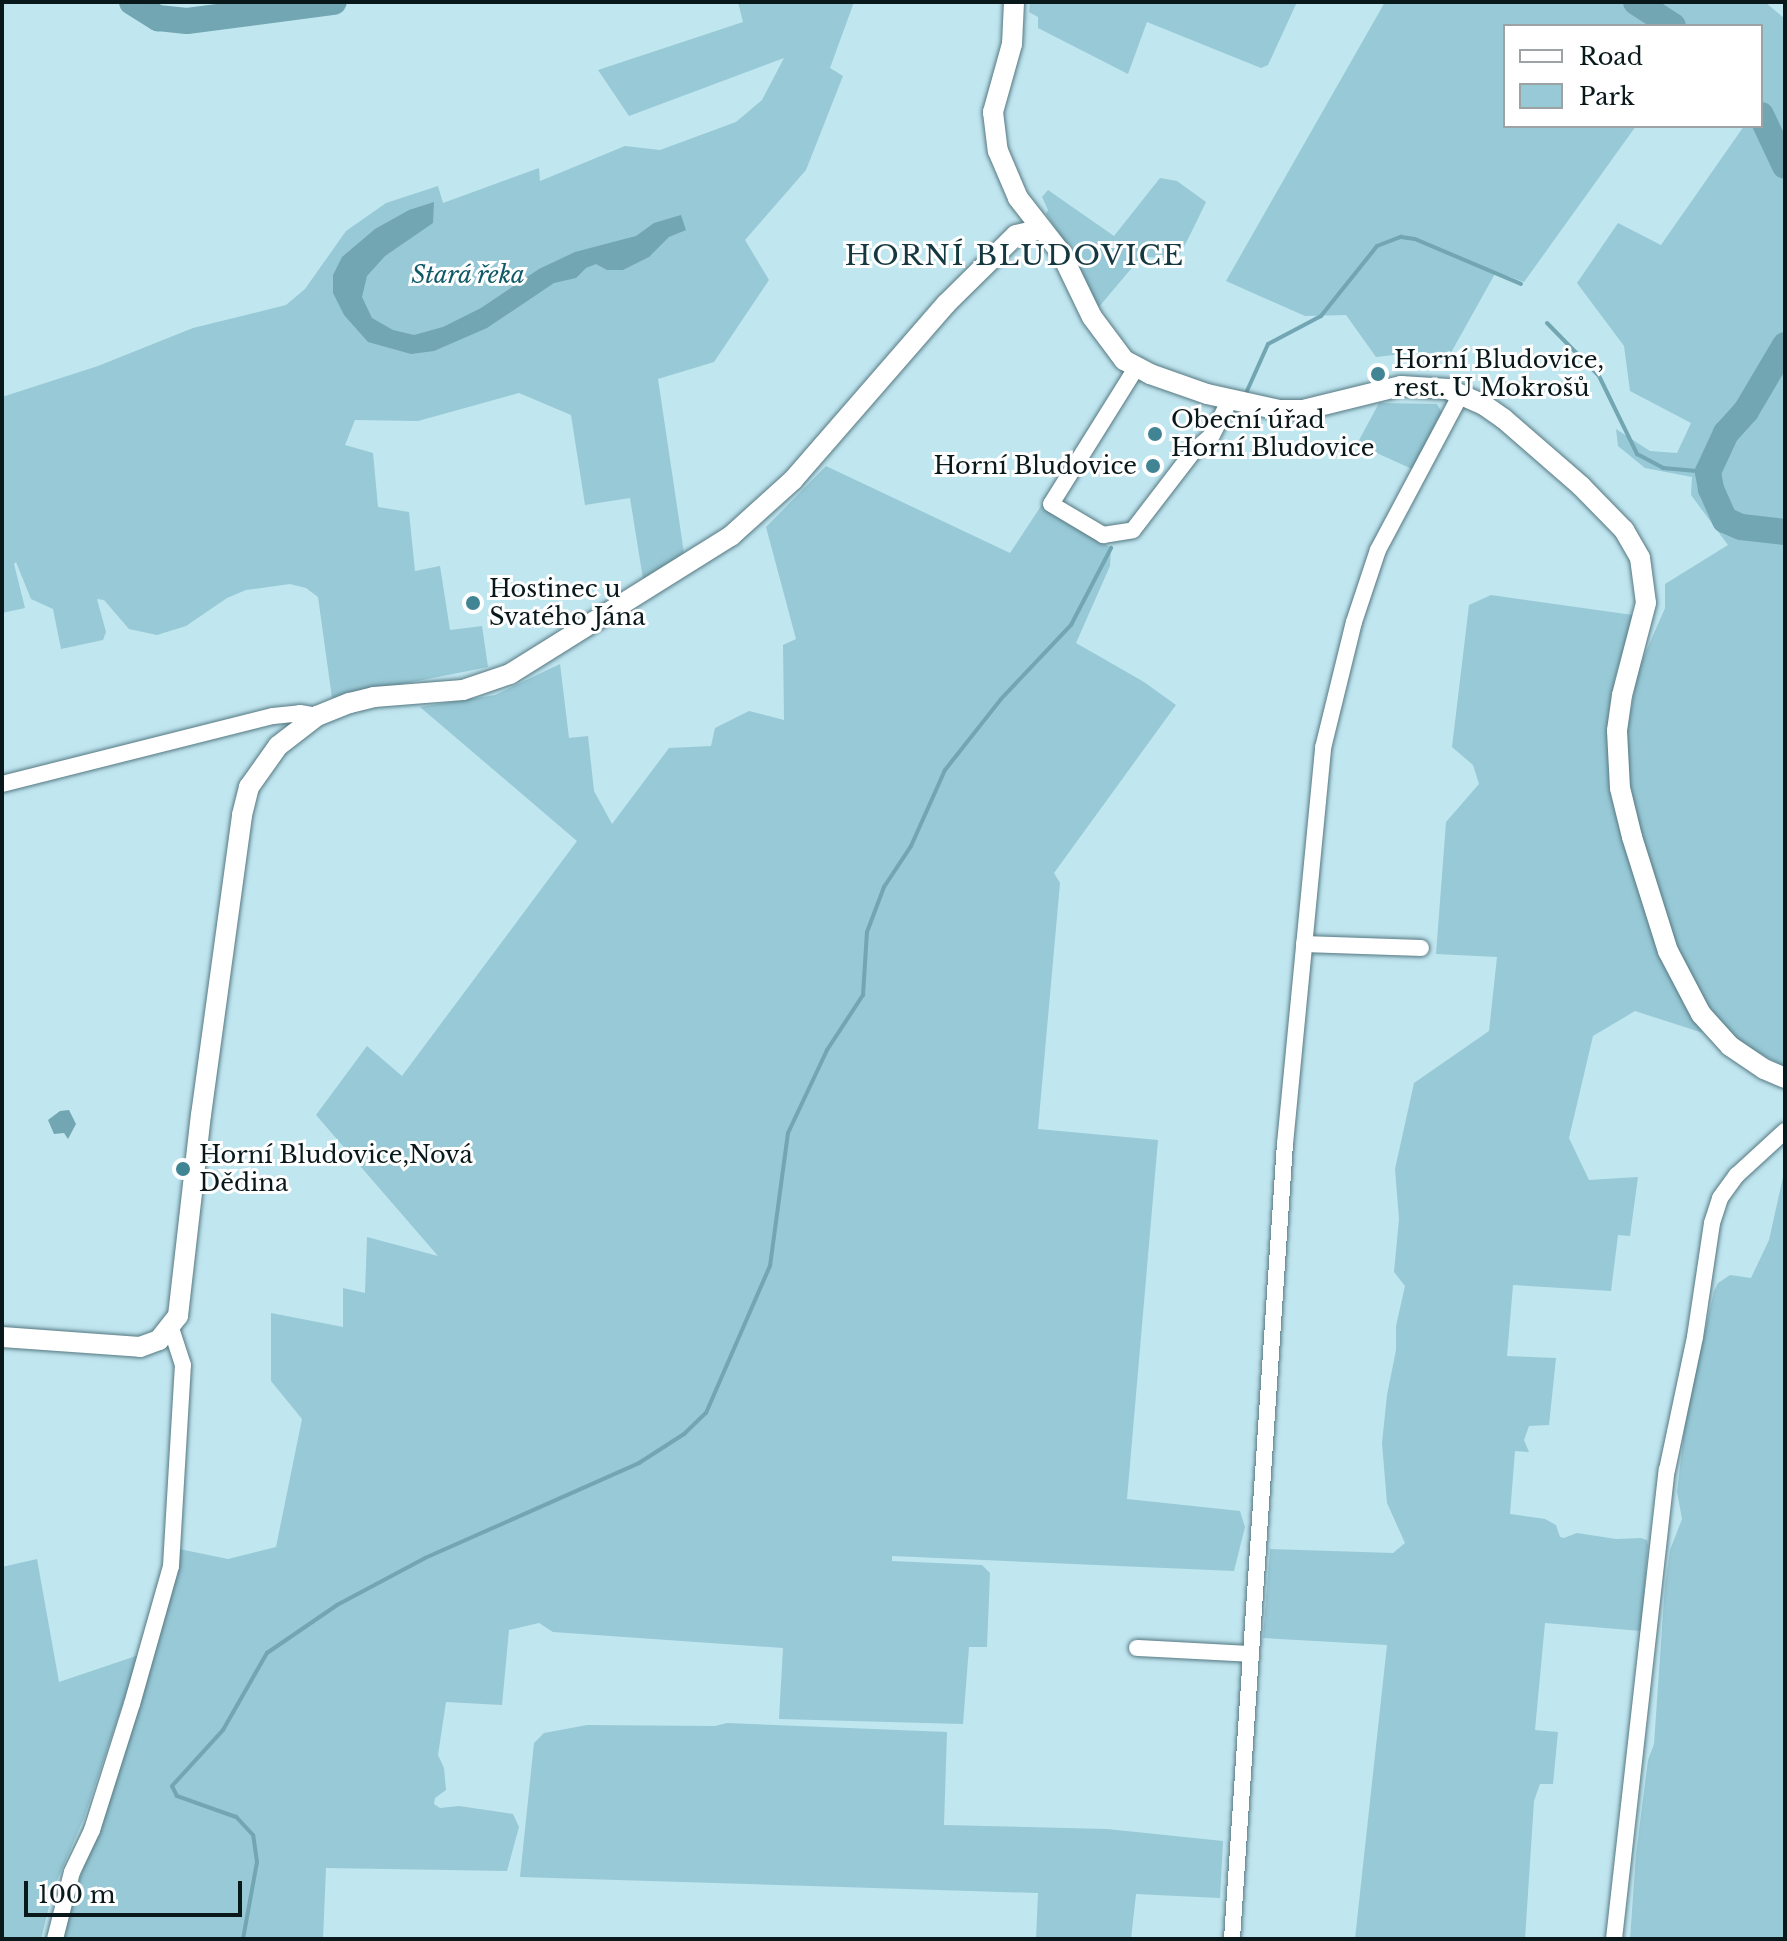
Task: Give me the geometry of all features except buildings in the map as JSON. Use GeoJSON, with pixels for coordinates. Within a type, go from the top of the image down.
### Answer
{"type":"FeatureCollection","features":[{"type":"Feature","properties":{"kind":"street"},"geometry":{"type":"LineString","coordinates":[[1014,2],[1012,44],[996,95],[994,129],[1011,185],[1066,261],[1104,335],[1136,368],[1230,400],[1279,410],[1303,410],[1401,386],[1434,386],[1461,394],[1494,412],[1581,486],[1624,530],[1640,558],[1646,603],[1622,695],[1617,731],[1620,788],[1632,837],[1668,951],[1701,1014],[1730,1046],[1785,1078]]}},
{"type":"Feature","properties":{"kind":"street"},"geometry":{"type":"LineString","coordinates":[[2,1337],[129,1348],[148,1345],[171,1329],[182,1302],[199,1129],[245,799],[258,770],[278,746],[317,716],[374,697],[463,690],[495,680],[534,661],[718,545],[780,494],[946,304],[1016,235],[1041,229]]}},
{"type":"Feature","properties":{"kind":"street"},"geometry":{"type":"LineString","coordinates":[[1136,368],[1051,504],[1103,535],[1133,530],[1192,453],[1212,435],[1230,400]]}},
{"type":"Feature","properties":{"kind":"street"},"geometry":{"type":"LineString","coordinates":[[1232,1939],[1285,1144],[1323,748],[1354,622],[1378,550],[1461,394]]}},
{"type":"Feature","properties":{"kind":"street"},"geometry":{"type":"LineString","coordinates":[[2,784],[273,716],[300,713],[317,716]]}},
{"type":"Feature","properties":{"kind":"street"},"geometry":{"type":"LineString","coordinates":[[1304,944],[1421,948]]}},
{"type":"Feature","properties":{"kind":"street"},"geometry":{"type":"LineString","coordinates":[[1614,1939],[1667,1470],[1695,1337],[1712,1223],[1720,1198],[1737,1175],[1785,1131]]}},
{"type":"Feature","properties":{"kind":"street"},"geometry":{"type":"LineString","coordinates":[[55,1939],[72,1872],[92,1830],[132,1704],[171,1566],[183,1365],[171,1329]]}},
{"type":"Feature","properties":{"kind":"street"},"geometry":{"type":"LineString","coordinates":[[1137,1648],[1251,1654]]}},
{"type":"Feature","properties":{"kind":"green space","name":"Stará řeka"},"geometry":{"type":"Polygon","coordinates":[[[738,2],[854,2],[830,68],[843,76],[806,170],[745,240],[769,280],[714,362],[658,379],[684,553],[643,579],[630,498],[585,505],[571,415],[519,393],[418,421],[355,420],[345,445],[373,453],[378,507],[409,512],[415,571],[440,566],[450,630],[482,626],[488,667],[332,698],[318,597],[306,588],[290,584],[246,590],[227,598],[186,626],[157,635],[129,629],[104,600],[97,599],[106,632],[103,640],[61,649],[53,609],[31,599],[16,562],[25,608],[2,613],[2,397],[98,366],[193,328],[286,305],[305,289],[346,231],[386,203],[438,186],[443,203],[539,168],[540,181],[625,146],[660,150],[736,122],[762,100],[784,58],[629,116],[598,70],[743,22],[738,2]]]}},
{"type":"Feature","properties":{"kind":"green space"},"geometry":{"type":"Polygon","coordinates":[[[1030,2],[1297,2],[1268,65],[1261,68],[1147,22],[1128,74],[1038,28],[1038,17],[1029,12],[1030,2]]]}},
{"type":"Feature","properties":{"kind":"green space"},"geometry":{"type":"Polygon","coordinates":[[[1385,2],[1765,2],[1785,19],[1785,1067],[1744,1045],[1698,992],[1682,1002],[1703,1033],[1635,1011],[1593,1036],[1569,1138],[1589,1180],[1638,1177],[1630,1236],[1618,1235],[1611,1291],[1513,1285],[1507,1356],[1556,1358],[1549,1425],[1529,1426],[1524,1440],[1529,1452],[1515,1451],[1510,1514],[1545,1519],[1556,1525],[1560,1537],[1564,1538],[1577,1533],[1616,1539],[1641,1538],[1647,1540],[1648,1545],[1641,1631],[1545,1623],[1535,1730],[1558,1732],[1553,1784],[1540,1784],[1534,1801],[1525,1939],[1355,1939],[1387,1645],[1263,1638],[1270,1549],[1393,1553],[1405,1543],[1387,1503],[1382,1443],[1396,1350],[1396,1326],[1405,1286],[1394,1272],[1399,1219],[1395,1169],[1414,1083],[1489,1031],[1497,957],[1436,954],[1446,822],[1479,784],[1473,765],[1452,747],[1469,605],[1491,595],[1633,615],[1615,678],[1608,752],[1611,797],[1622,837],[1627,732],[1638,670],[1665,608],[1665,584],[1728,545],[1691,495],[1692,477],[1645,468],[1618,446],[1616,429],[1650,451],[1677,453],[1691,423],[1630,391],[1624,346],[1577,283],[1618,223],[1661,245],[1743,128],[1763,128],[1763,24],[1503,24],[1503,128],[1635,128],[1524,282],[1496,272],[1448,358],[1420,352],[1376,357],[1346,315],[1305,316],[1226,281],[1385,2]]]}},
{"type":"Feature","properties":{"kind":"green space"},"geometry":{"type":"Polygon","coordinates":[[[1160,178],[1177,181],[1206,202],[1178,258],[1141,257],[1098,308],[1072,252],[1046,214],[1048,210],[1042,197],[1048,190],[1114,236],[1160,178]]]}},
{"type":"Feature","properties":{"kind":"green space"},"geometry":{"type":"Polygon","coordinates":[[[1379,403],[1437,404],[1442,413],[1412,469],[1357,444],[1379,403]]]}},
{"type":"Feature","properties":{"kind":"green space"},"geometry":{"type":"Polygon","coordinates":[[[826,466],[1010,553],[1043,503],[1099,539],[1111,548],[1110,566],[1076,643],[1144,682],[1176,705],[1054,873],[1060,883],[1038,1129],[1158,1140],[1127,1499],[1240,1511],[1245,1527],[1234,1571],[892,1556],[892,1561],[982,1565],[990,1573],[987,1647],[969,1647],[963,1724],[779,1719],[783,1648],[553,1632],[539,1623],[509,1630],[502,1705],[446,1702],[438,1755],[444,1768],[446,1790],[435,1798],[434,1804],[440,1808],[459,1806],[513,1814],[519,1827],[507,1871],[326,1868],[323,1939],[60,1939],[124,1743],[179,1549],[228,1559],[276,1547],[302,1419],[271,1381],[271,1313],[343,1327],[343,1288],[365,1293],[367,1237],[438,1256],[316,1115],[367,1046],[402,1076],[577,841],[420,707],[495,695],[560,664],[569,738],[588,736],[594,791],[612,824],[669,748],[711,746],[715,728],[749,711],[784,720],[783,645],[796,639],[766,527],[826,466]]]}},
{"type":"Feature","properties":{"kind":"green space"},"geometry":{"type":"Polygon","coordinates":[[[1785,1168],[1785,1939],[1630,1939],[1636,1854],[1648,1760],[1654,1744],[1665,1585],[1670,1550],[1682,1519],[1677,1492],[1686,1415],[1714,1291],[1718,1283],[1730,1275],[1751,1278],[1769,1240],[1785,1168]]]}},
{"type":"Feature","properties":{"kind":"green space"},"geometry":{"type":"Polygon","coordinates":[[[37,1559],[59,1682],[139,1655],[84,1818],[53,1890],[41,1939],[2,1939],[2,1567],[37,1559]]]}},
{"type":"Feature","properties":{"kind":"green space"},"geometry":{"type":"Polygon","coordinates":[[[727,1723],[947,1732],[944,1825],[1107,1829],[1223,1841],[1220,1898],[1136,1894],[1131,1939],[1036,1939],[1038,1893],[520,1877],[534,1743],[544,1733],[587,1725],[715,1726],[727,1723]]]}},
{"type":"Feature","properties":{"kind":"shaded area"},"geometry":{"type":"Polygon","coordinates":[[[434,202],[433,223],[385,256],[367,276],[362,297],[372,318],[393,330],[414,335],[443,327],[481,308],[539,269],[575,252],[636,236],[654,223],[681,215],[686,230],[669,237],[649,257],[623,270],[607,270],[596,264],[586,268],[576,278],[554,283],[487,328],[434,351],[411,354],[368,342],[344,315],[333,293],[333,275],[342,257],[375,229],[409,210],[434,202]]]}},
{"type":"Feature","properties":{"kind":"shaded area"},"geometry":{"type":"Polygon","coordinates":[[[69,1110],[76,1124],[68,1139],[64,1133],[54,1134],[48,1120],[60,1111],[69,1110]]]}},
{"type":"Feature","properties":{"kind":"waterway"},"geometry":{"type":"LineString","coordinates":[[132,2],[158,18],[187,21],[334,2]]}},
{"type":"Feature","properties":{"kind":"waterway"},"geometry":{"type":"LineString","coordinates":[[1636,2],[1670,24]]}},
{"type":"Feature","properties":{"kind":"waterway"},"geometry":{"type":"LineString","coordinates":[[1763,119],[1785,166]]}},
{"type":"Feature","properties":{"kind":"waterway"},"geometry":{"type":"LineString","coordinates":[[1247,391],[1268,344],[1321,316],[1377,246],[1401,237],[1415,239],[1521,284]]}},
{"type":"Feature","properties":{"kind":"waterway"},"geometry":{"type":"LineString","coordinates":[[1547,323],[1599,376],[1637,454],[1663,468],[1708,472]]}},
{"type":"Feature","properties":{"kind":"waterway"},"geometry":{"type":"LineString","coordinates":[[1785,345],[1746,411],[1726,433],[1708,472],[1711,489],[1725,520],[1741,527],[1785,532]]}},
{"type":"Feature","properties":{"kind":"waterway"},"geometry":{"type":"LineString","coordinates":[[243,1939],[257,1862],[253,1835],[236,1817],[177,1796],[172,1786],[223,1730],[267,1653],[337,1605],[425,1558],[639,1463],[684,1434],[706,1413],[770,1266],[788,1133],[827,1050],[863,995],[867,932],[884,887],[911,846],[945,770],[1001,699],[1071,625],[1111,548]]}},
{"type":"Feature","properties":{"kind":"place","name":"Horní Bludovice, rest. U Mokrošů"},"geometry":{"type":"Point","coordinates":[1378,374]}},
{"type":"Feature","properties":{"kind":"place","name":"Obecní úřad Horní Bludovice"},"geometry":{"type":"Point","coordinates":[1155,434]}},
{"type":"Feature","properties":{"kind":"place","name":"Horní Bludovice"},"geometry":{"type":"Point","coordinates":[1153,466]}},
{"type":"Feature","properties":{"kind":"place","name":"Hostinec u Svatého Jána"},"geometry":{"type":"Point","coordinates":[473,603]}},
{"type":"Feature","properties":{"kind":"place","name":"Horní Bludovice,Nová Dědina"},"geometry":{"type":"Point","coordinates":[183,1169]}},
{"type":"Feature","properties":{"kind":"district","name":"HORNÍ BLUDOVICE"},"geometry":{"type":"Point","coordinates":[1015,256]}}]}
